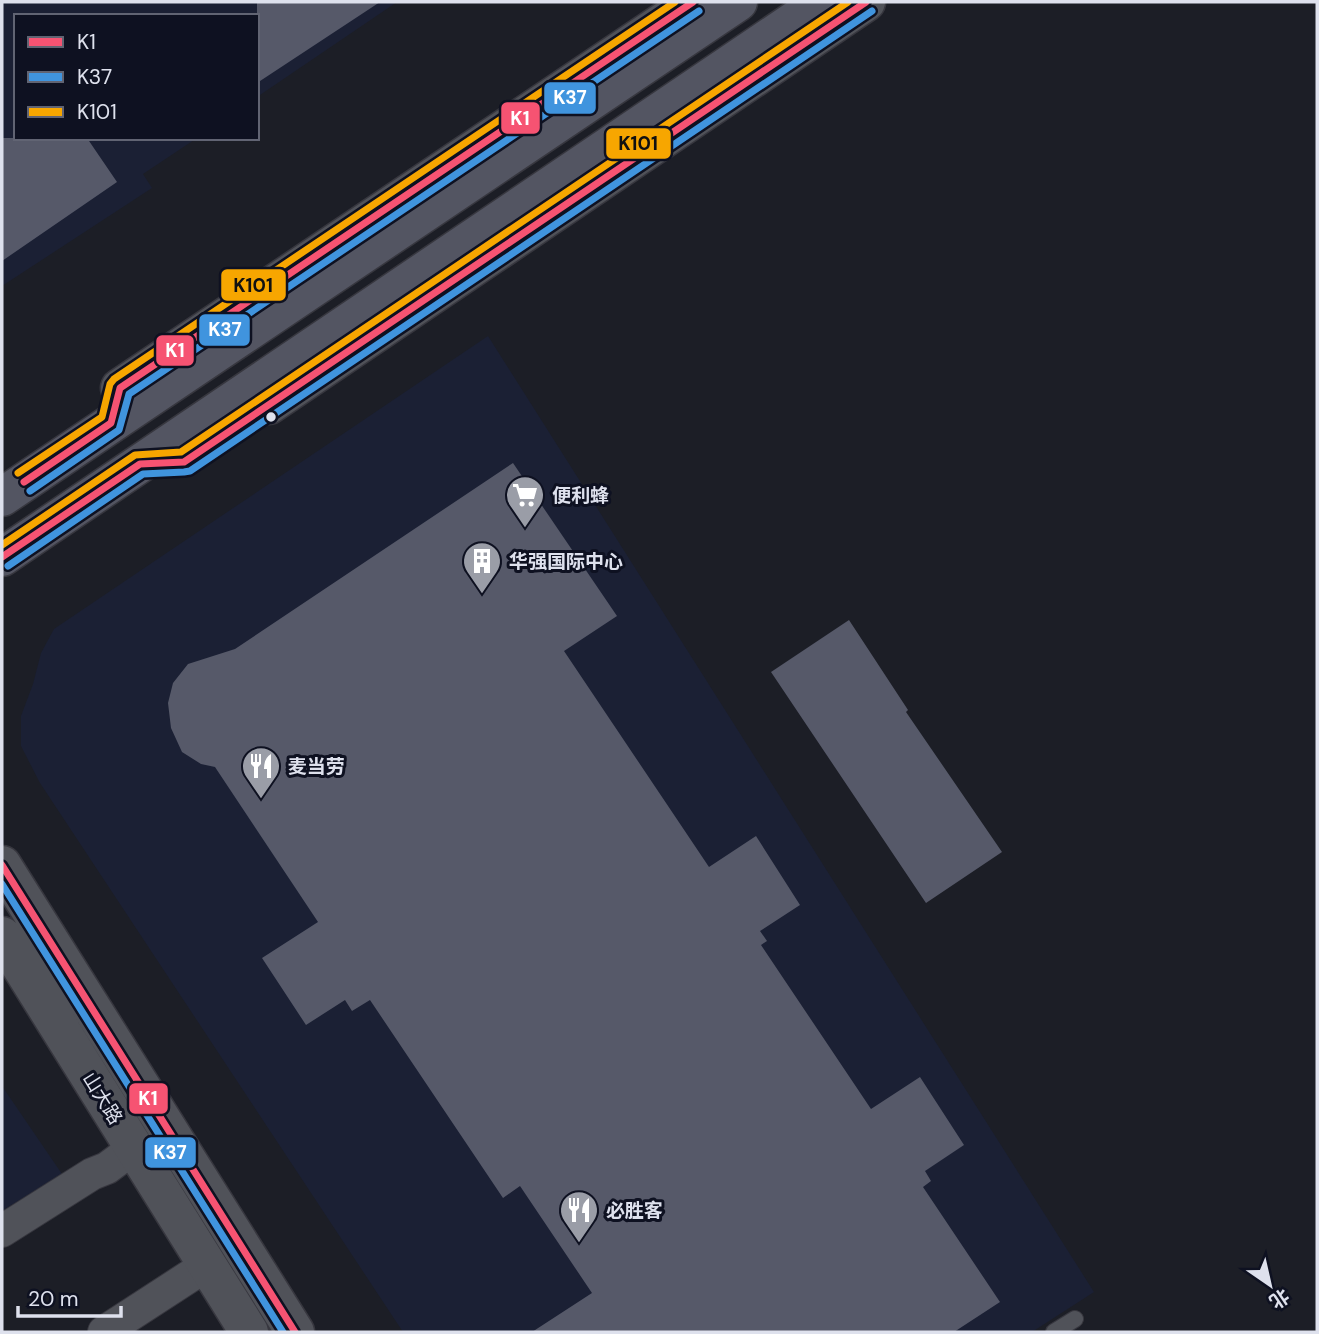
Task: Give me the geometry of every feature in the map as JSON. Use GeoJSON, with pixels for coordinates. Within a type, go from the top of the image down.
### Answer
{"type":"FeatureCollection","features":[{"type":"Feature","properties":{"kind":"main road"},"geometry":{"type":"LineString","coordinates":[[2,497],[115,406],[738,2]]}},
{"type":"Feature","properties":{"kind":"main road"},"geometry":{"type":"LineString","coordinates":[[2,557],[822,2]]}},
{"type":"Feature","properties":{"kind":"main road"},"geometry":{"type":"LineString","coordinates":[[141,464],[184,462]]}},
{"type":"Feature","properties":{"kind":"street"},"geometry":{"type":"LineString","coordinates":[[115,406],[693,2]]}},
{"type":"Feature","properties":{"kind":"street"},"geometry":{"type":"LineString","coordinates":[[269,405],[866,2]]}},
{"type":"Feature","properties":{"kind":"street","name":"山大路"},"geometry":{"type":"LineString","coordinates":[[2,865],[295,1332]]}},
{"type":"Feature","properties":{"kind":"street","name":"山大路"},"geometry":{"type":"LineString","coordinates":[[2,936],[248,1332]]}},
{"type":"Feature","properties":{"kind":"street"},"geometry":{"type":"LineString","coordinates":[[2,1231],[92,1174],[107,1168],[134,1148]]}},
{"type":"Feature","properties":{"kind":"street"},"geometry":{"type":"LineString","coordinates":[[104,1332],[206,1265]]}},
{"type":"Feature","properties":{"kind":"lane"},"geometry":{"type":"LineString","coordinates":[[184,462],[269,405]]}},
{"type":"Feature","properties":{"kind":"lane"},"geometry":{"type":"LineString","coordinates":[[1054,1332],[1075,1319]]}},
{"type":"Feature","properties":{"kind":"shaded area"},"geometry":{"type":"Polygon","coordinates":[[[2,2],[397,2],[259,96],[259,14],[14,14],[14,140],[194,140],[143,174],[152,188],[2,286],[2,2]]]}},
{"type":"Feature","properties":{"kind":"shaded area"},"geometry":{"type":"Polygon","coordinates":[[[488,336],[1094,1292],[1032,1332],[403,1332],[40,783],[21,746],[21,716],[41,653],[54,629],[488,336]]]}},
{"type":"Feature","properties":{"kind":"shaded area"},"geometry":{"type":"Polygon","coordinates":[[[2,1086],[62,1174],[2,1211],[2,1086]]]}},
{"type":"Feature","properties":{"kind":"building"},"geometry":{"type":"Polygon","coordinates":[[[257,2],[380,2],[259,82],[257,2]]]}},
{"type":"Feature","properties":{"kind":"building"},"geometry":{"type":"Polygon","coordinates":[[[2,138],[88,140],[117,182],[2,261],[2,138]]]}},
{"type":"Feature","properties":{"kind":"building"},"geometry":{"type":"Polygon","coordinates":[[[513,463],[617,616],[564,651],[709,867],[756,836],[800,905],[760,931],[767,941],[761,945],[871,1109],[920,1077],[964,1145],[925,1171],[931,1181],[923,1187],[1000,1302],[954,1332],[532,1332],[592,1293],[520,1186],[503,1198],[370,1000],[352,1011],[345,1000],[306,1025],[262,958],[318,922],[215,767],[201,764],[182,752],[171,728],[168,703],[173,683],[188,664],[235,649],[513,463]]]}},
{"type":"Feature","properties":{"kind":"building"},"geometry":{"type":"Polygon","coordinates":[[[849,620],[908,710],[906,712],[1002,852],[926,903],[771,672],[849,620]]]}},
{"type":"Feature","properties":{"kind":"transit line","name":"K101"},"geometry":{"type":"LineString","coordinates":[[18,473],[102,417],[110,384],[114,379],[675,2]]}},
{"type":"Feature","properties":{"kind":"transit line","name":"K1"},"geometry":{"type":"LineString","coordinates":[[24,482],[111,423],[120,388],[693,2]]}},
{"type":"Feature","properties":{"kind":"transit line","name":"K101"},"geometry":{"type":"LineString","coordinates":[[2,545],[135,455],[181,452],[848,2]]}},
{"type":"Feature","properties":{"kind":"transit line","name":"K1"},"geometry":{"type":"LineString","coordinates":[[2,557],[140,464],[184,462],[866,2]]}},
{"type":"Feature","properties":{"kind":"transit line","name":"K37"},"geometry":{"type":"LineString","coordinates":[[30,491],[119,430],[129,394],[699,11]]}},
{"type":"Feature","properties":{"kind":"transit line","name":"K37"},"geometry":{"type":"LineString","coordinates":[[8,566],[143,474],[190,471],[872,11]]}},
{"type":"Feature","properties":{"kind":"transit line","name":"K1"},"geometry":{"type":"LineString","coordinates":[[2,865],[295,1332]]}},
{"type":"Feature","properties":{"kind":"transit line","name":"K37"},"geometry":{"type":"LineString","coordinates":[[2,884],[283,1332]]}},
{"type":"Feature","properties":{"kind":"place","name":"便利蜂"},"geometry":{"type":"Point","coordinates":[525,529]}},
{"type":"Feature","properties":{"kind":"place","name":"华强国际中心"},"geometry":{"type":"Point","coordinates":[482,595]}},
{"type":"Feature","properties":{"kind":"place","name":"麦当劳"},"geometry":{"type":"Point","coordinates":[261,800]}},
{"type":"Feature","properties":{"kind":"place","name":"必胜客"},"geometry":{"type":"Point","coordinates":[579,1244]}}]}
